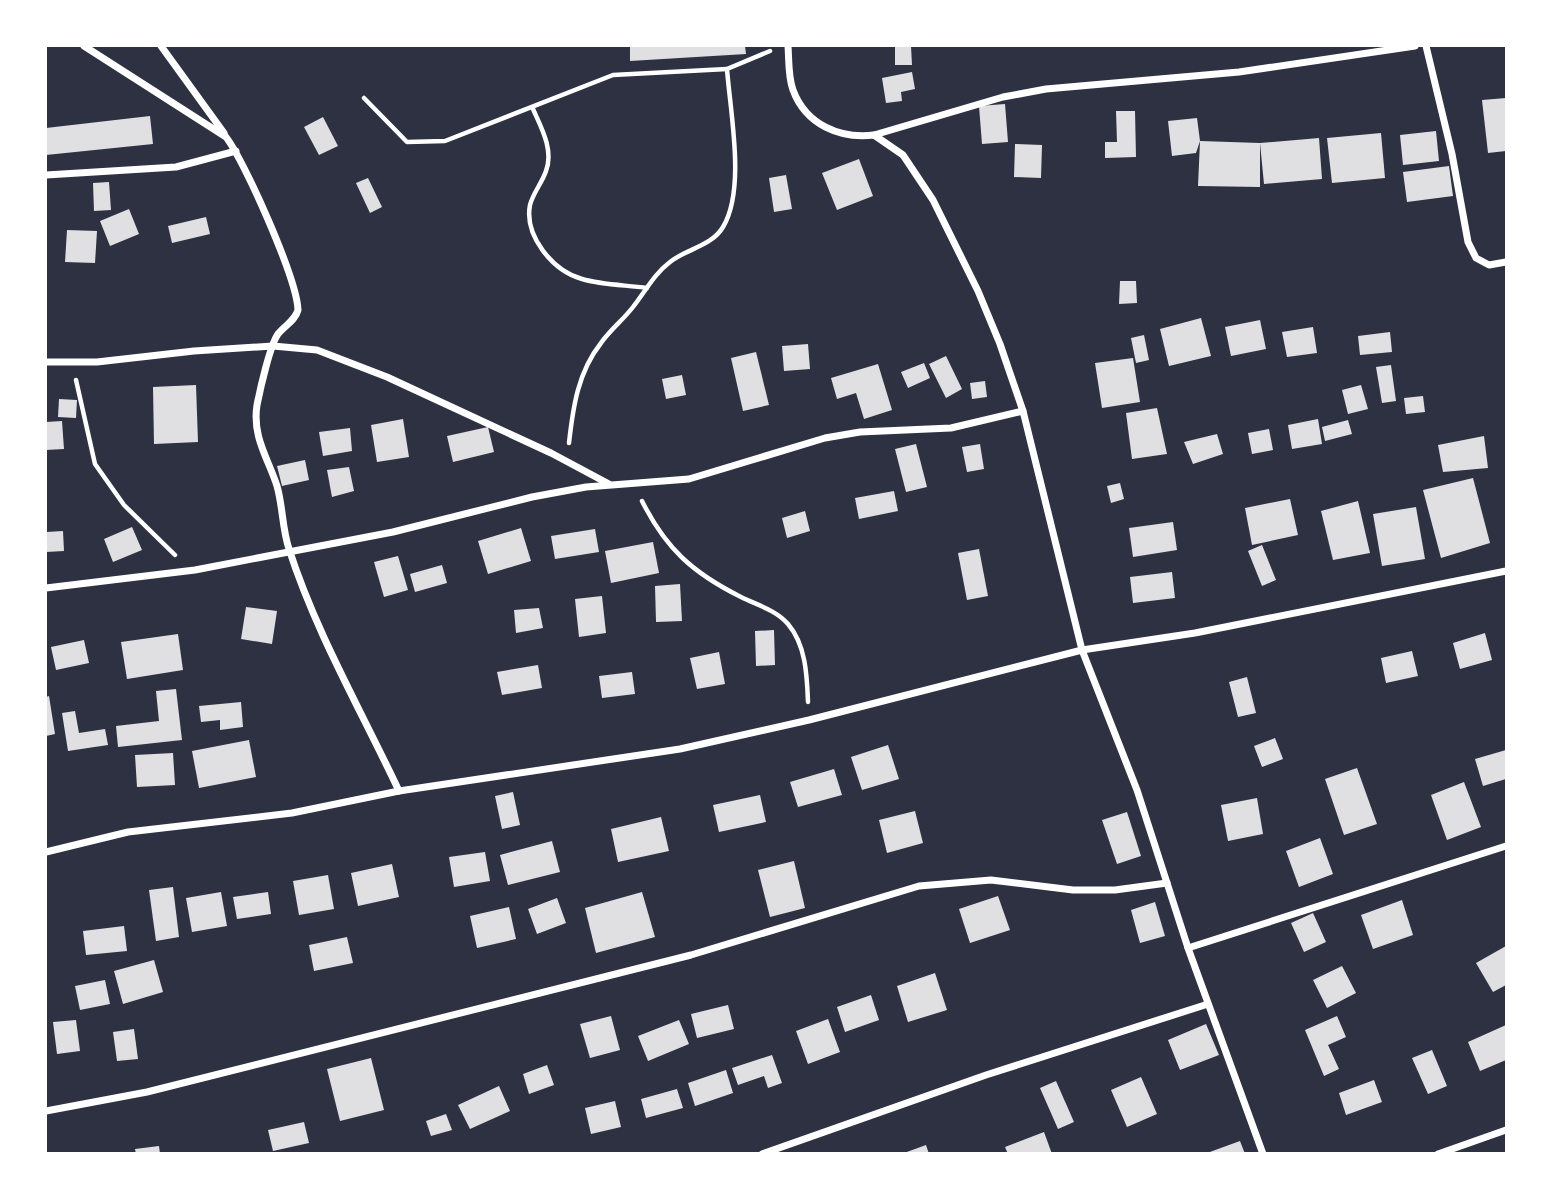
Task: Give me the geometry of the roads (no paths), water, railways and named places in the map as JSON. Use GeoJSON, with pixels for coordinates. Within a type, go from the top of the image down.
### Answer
{"type":"FeatureCollection","features":[{"type":"Feature","properties":{"kind":"street"},"geometry":{"type":"LineString","coordinates":[[84,46],[226,137]]}},
{"type":"Feature","properties":{"kind":"street"},"geometry":{"type":"LineString","coordinates":[[160,46],[236,151],[278,246],[298,304],[297,315],[278,335],[273,346],[257,405],[256,435],[278,492],[290,551],[319,626],[399,791]]}},
{"type":"Feature","properties":{"kind":"street"},"geometry":{"type":"LineString","coordinates":[[788,46],[793,90],[808,117],[835,133],[857,137],[874,135],[1003,97],[1046,89],[1251,71],[1415,46]]}},
{"type":"Feature","properties":{"kind":"street"},"geometry":{"type":"LineString","coordinates":[[1426,46],[1452,154],[1468,242],[1476,258],[1489,265],[1507,261]]}},
{"type":"Feature","properties":{"kind":"street"},"geometry":{"type":"LineString","coordinates":[[874,135],[903,155],[933,200],[978,291],[1023,411],[1082,650],[1137,790],[1188,948],[1263,1153]]}},
{"type":"Feature","properties":{"kind":"street"},"geometry":{"type":"LineString","coordinates":[[46,175],[176,167],[236,151]]}},
{"type":"Feature","properties":{"kind":"street"},"geometry":{"type":"LineString","coordinates":[[46,362],[97,362],[194,351],[273,346],[317,350],[352,362],[567,461],[610,485]]}},
{"type":"Feature","properties":{"kind":"street"},"geometry":{"type":"LineString","coordinates":[[46,588],[195,570],[393,532],[532,496],[610,485],[689,479],[825,438],[860,432],[951,428],[1023,411]]}},
{"type":"Feature","properties":{"kind":"street"},"geometry":{"type":"LineString","coordinates":[[46,852],[128,832],[292,813],[399,791],[680,749],[809,720],[1082,650],[1195,633],[1507,572]]}},
{"type":"Feature","properties":{"kind":"street"},"geometry":{"type":"LineString","coordinates":[[1188,948],[1507,846]]}},
{"type":"Feature","properties":{"kind":"street"},"geometry":{"type":"LineString","coordinates":[[46,1111],[147,1092],[691,955],[919,886],[991,880],[1073,890],[1115,890],[1167,883]]}},
{"type":"Feature","properties":{"kind":"street"},"geometry":{"type":"LineString","coordinates":[[762,1153],[986,1075],[1208,1004]]}},
{"type":"Feature","properties":{"kind":"street"},"geometry":{"type":"LineString","coordinates":[[1438,1153],[1507,1130]]}}]}
